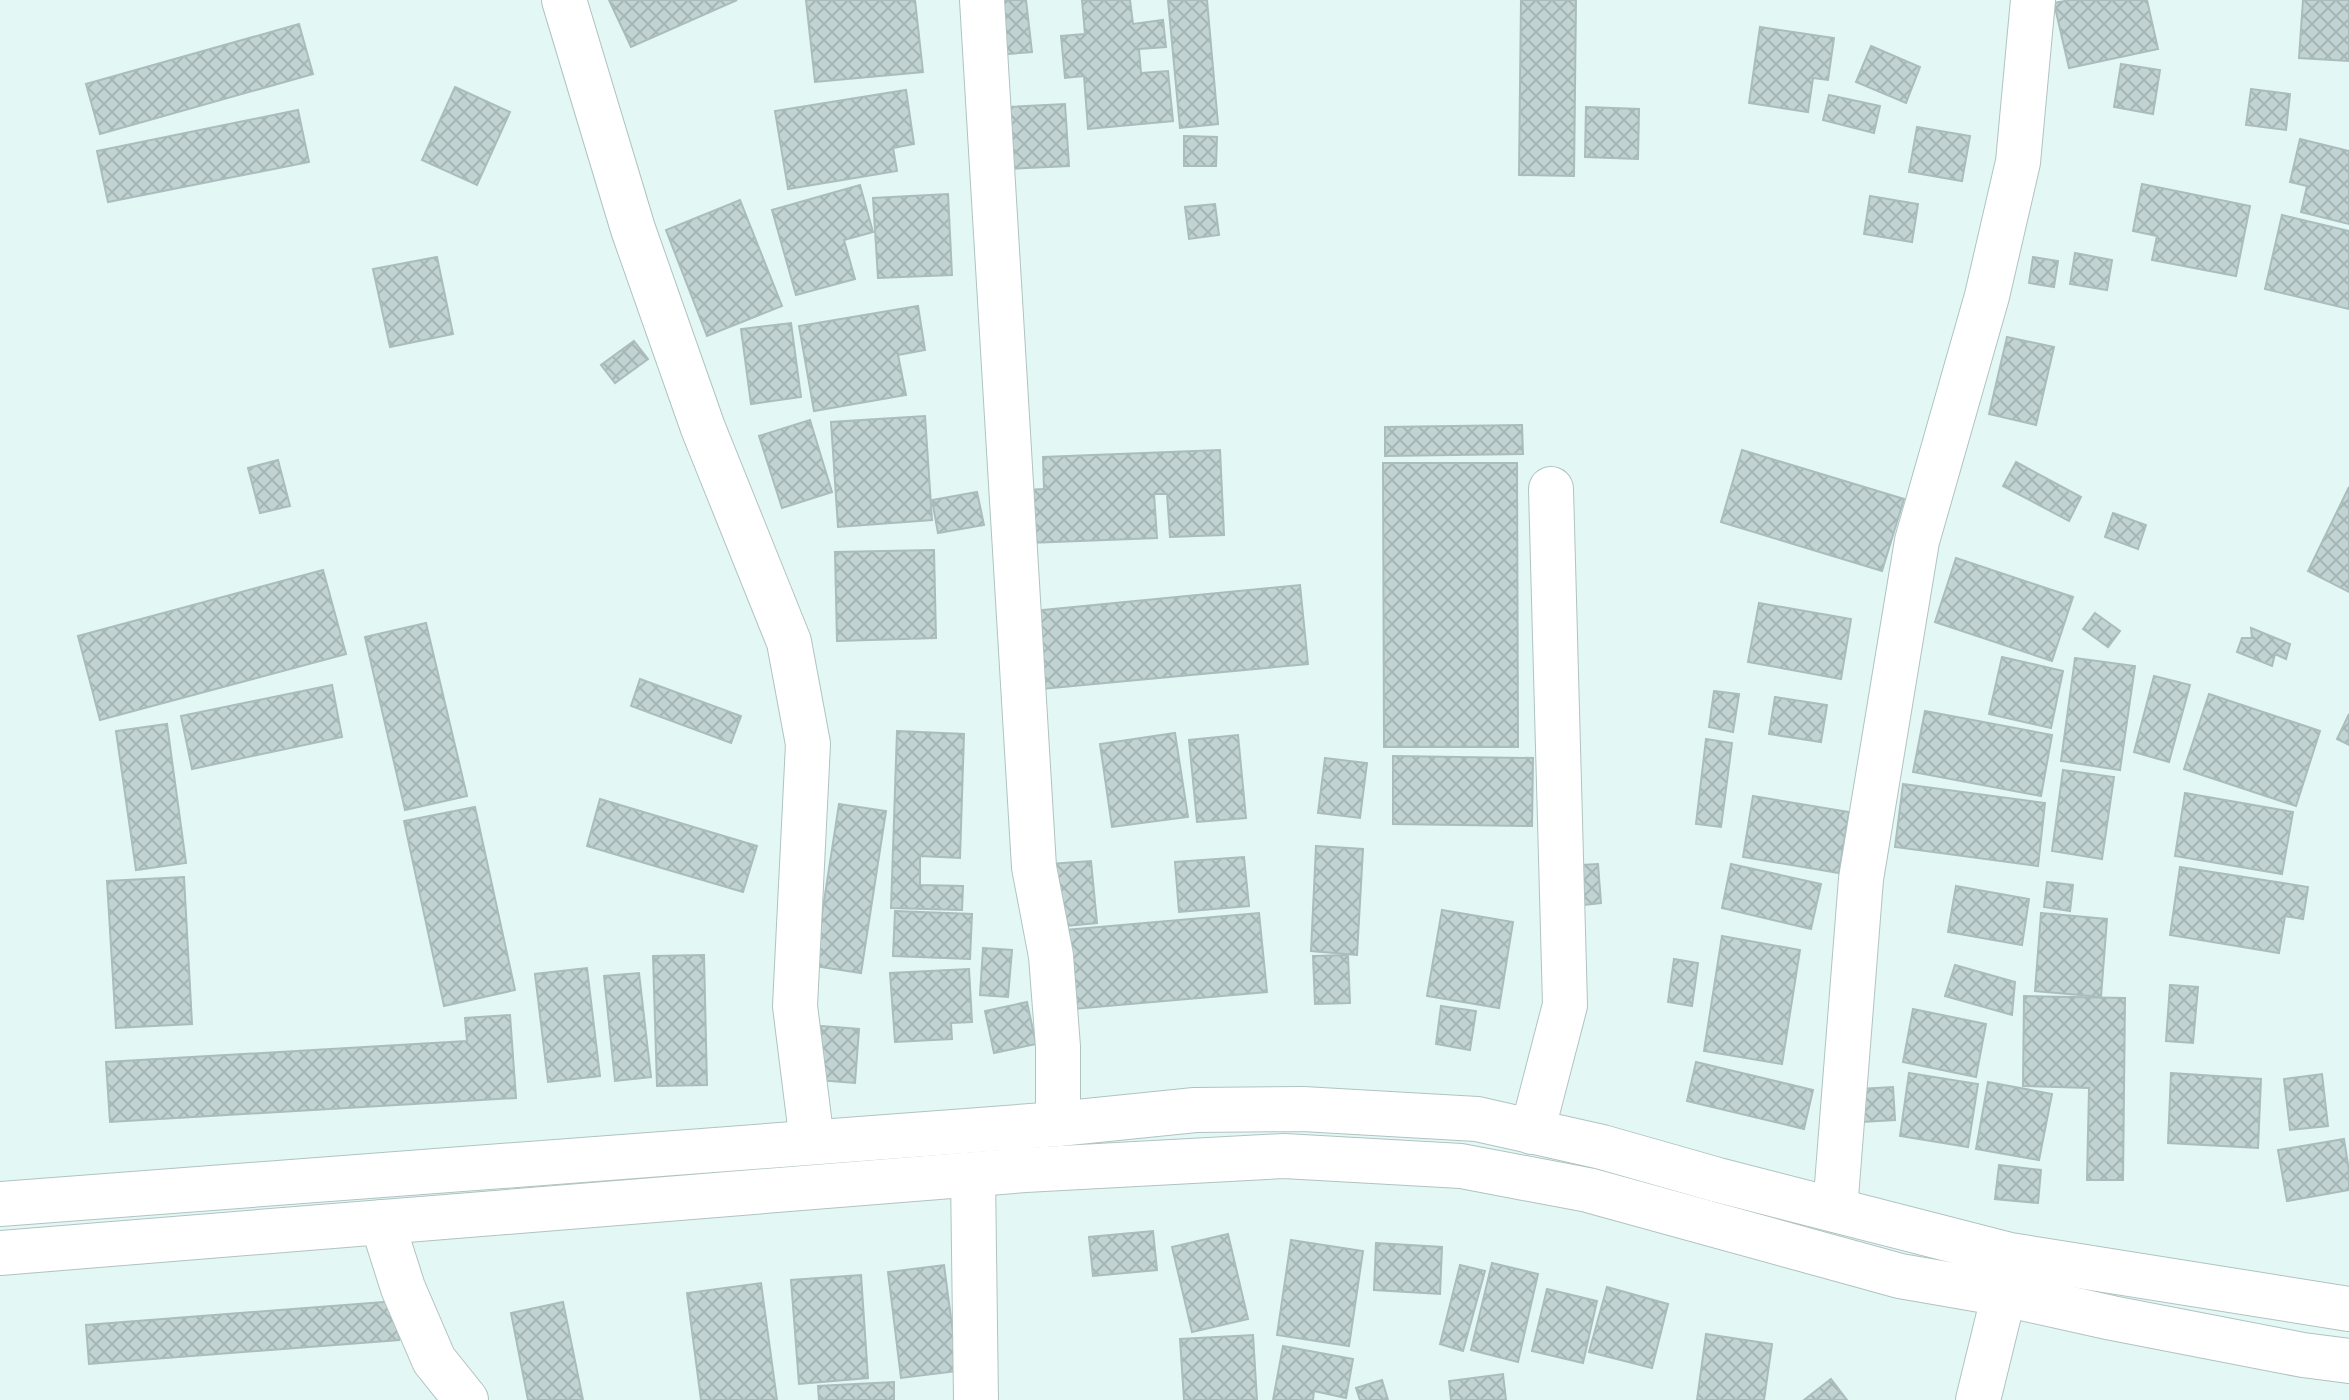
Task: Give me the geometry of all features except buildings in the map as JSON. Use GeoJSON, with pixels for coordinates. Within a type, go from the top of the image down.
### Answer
{"type":"FeatureCollection","features":[{"type":"Feature","properties":{"kind":"main road"},"geometry":{"type":"LineString","coordinates":[[564,0],[633,229],[703,428],[789,642],[808,744],[795,1006],[812,1142]]}},
{"type":"Feature","properties":{"kind":"main road"},"geometry":{"type":"LineString","coordinates":[[982,0],[1034,867],[1051,956],[1058,1047],[1058,1124]]}},
{"type":"Feature","properties":{"kind":"main road"},"geometry":{"type":"LineString","coordinates":[[1835,1210],[1861,879],[1917,541],[1987,296],[2018,162],[2033,0]]}},
{"type":"Feature","properties":{"kind":"main road"},"geometry":{"type":"LineString","coordinates":[[1532,1132],[1565,1005],[1551,489]]}},
{"type":"Feature","properties":{"kind":"main road"},"geometry":{"type":"LineString","coordinates":[[0,1204],[1058,1124],[1195,1110],[1303,1109],[1477,1119],[1602,1147],[1835,1210],[2112,1318],[2349,1361]]}},
{"type":"Feature","properties":{"kind":"main road"},"geometry":{"type":"LineString","coordinates":[[0,1253],[973,1175],[1284,1156],[1461,1166],[1588,1190],[1900,1276],[2007,1275],[2349,1309]]}},
{"type":"Feature","properties":{"kind":"main road"},"geometry":{"type":"LineString","coordinates":[[973,1175],[976,1400]]}},
{"type":"Feature","properties":{"kind":"main road"},"geometry":{"type":"LineString","coordinates":[[382,1222],[403,1288],[434,1360],[466,1400]]}},
{"type":"Feature","properties":{"kind":"main road"},"geometry":{"type":"LineString","coordinates":[[1978,1400],[2007,1275]]}}]}
